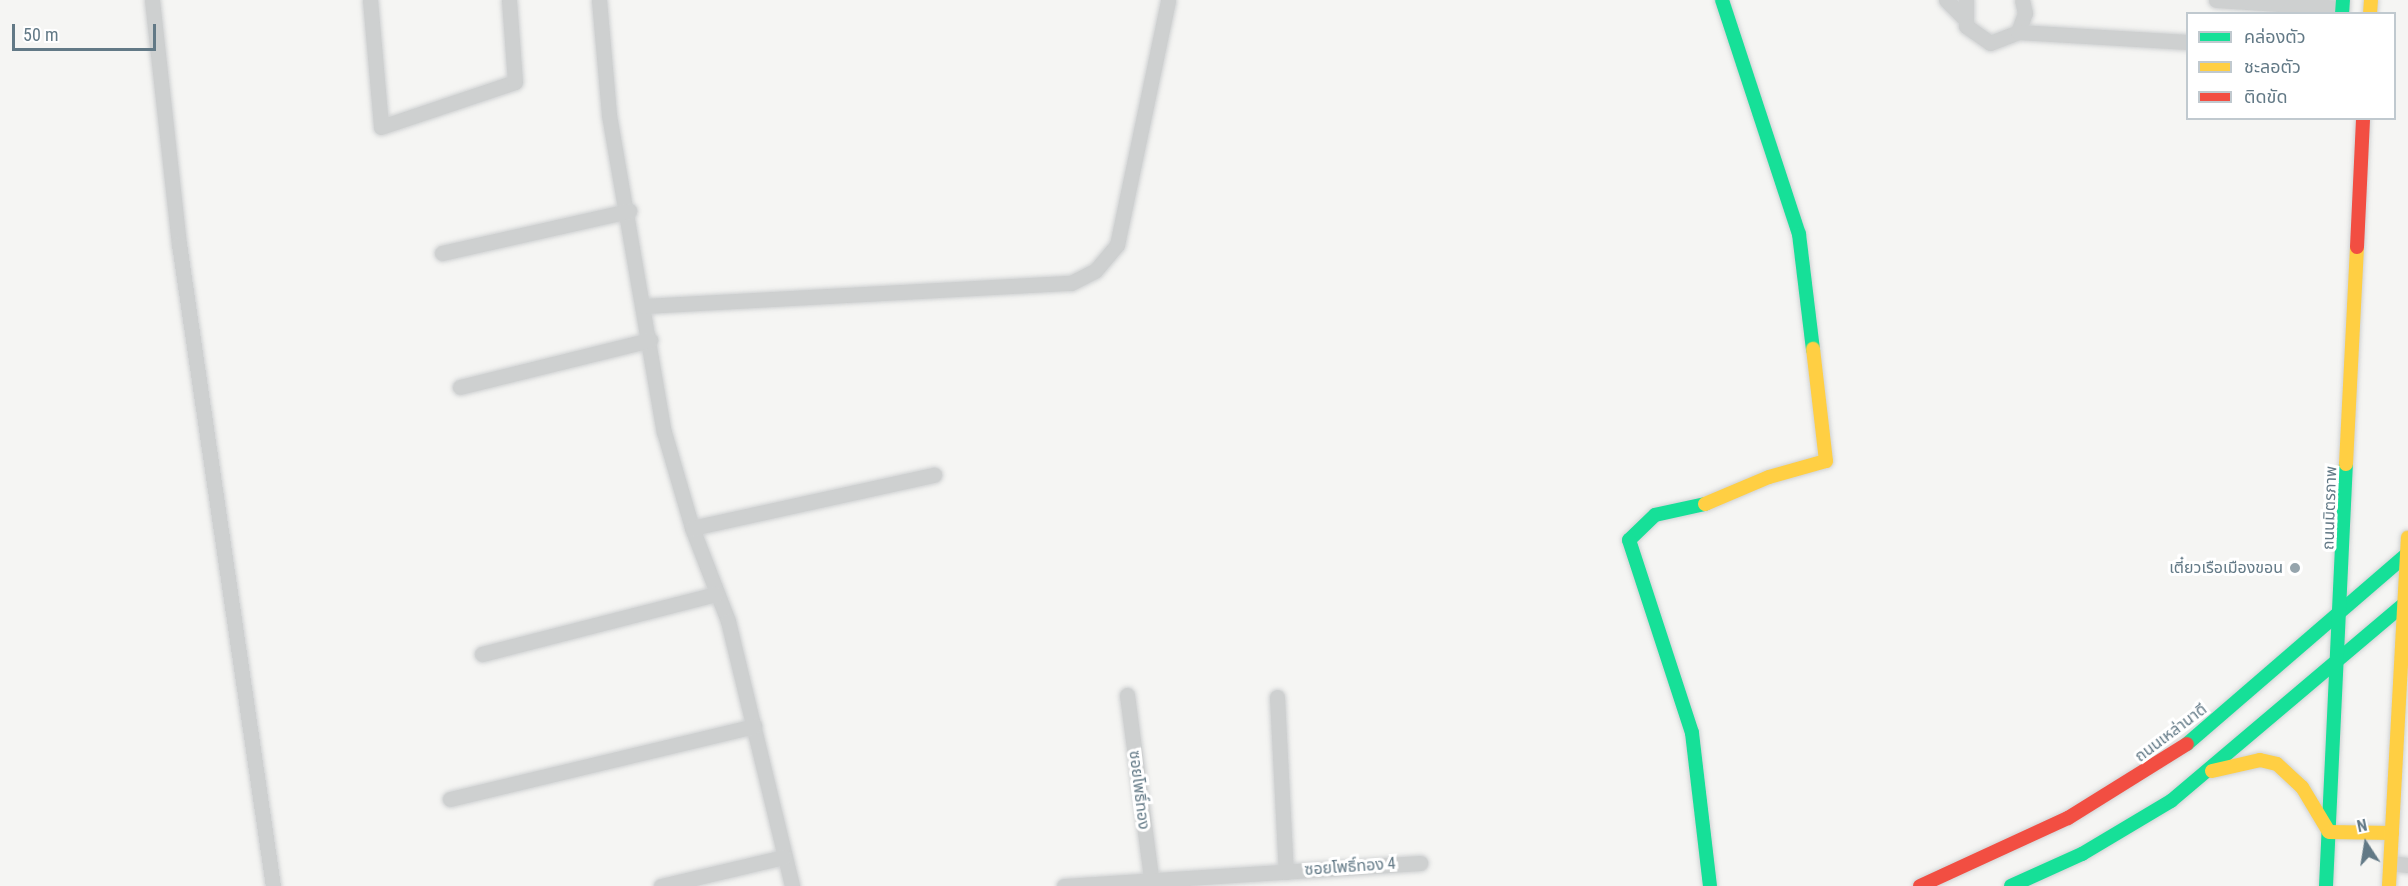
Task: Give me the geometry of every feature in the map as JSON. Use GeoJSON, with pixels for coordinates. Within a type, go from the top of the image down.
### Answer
{"type":"FeatureCollection","features":[{"type":"Feature","properties":{"kind":"main road"},"geometry":{"type":"LineString","coordinates":[[1710,886],[1692,733],[1629,540],[1655,515],[1723,500],[1769,477],[1826,461],[1799,234],[1722,0]]}},
{"type":"Feature","properties":{"kind":"main road","name":"ถนนมิตรภาพ"},"geometry":{"type":"LineString","coordinates":[[2326,886],[2342,611],[2362,123]]}},
{"type":"Feature","properties":{"kind":"main road"},"geometry":{"type":"LineString","coordinates":[[2389,886],[2408,538]]}},
{"type":"Feature","properties":{"kind":"main road","name":"ถนนเหล่านาดี"},"geometry":{"type":"LineString","coordinates":[[1920,886],[2068,818],[2142,776],[2198,736],[2407,554]]}},
{"type":"Feature","properties":{"kind":"main road"},"geometry":{"type":"LineString","coordinates":[[2011,886],[2082,854],[2212,771],[2406,602]]}},
{"type":"Feature","properties":{"kind":"main road"},"geometry":{"type":"LineString","coordinates":[[2212,771],[2260,760],[2277,764],[2302,787],[2329,832],[2392,833]]}},
{"type":"Feature","properties":{"kind":"street"},"geometry":{"type":"LineString","coordinates":[[152,0],[178,244],[273,886]]}},
{"type":"Feature","properties":{"kind":"street"},"geometry":{"type":"LineString","coordinates":[[370,0],[381,127],[515,82],[509,0]]}},
{"type":"Feature","properties":{"kind":"street"},"geometry":{"type":"LineString","coordinates":[[599,0],[609,115],[629,211],[664,432],[692,528],[715,594],[728,621],[792,886]]}},
{"type":"Feature","properties":{"kind":"street"},"geometry":{"type":"LineString","coordinates":[[644,306],[1071,283],[1095,271],[1117,245],[1168,0]]}},
{"type":"Feature","properties":{"kind":"street"},"geometry":{"type":"LineString","coordinates":[[1946,0],[1963,17],[1972,34],[1990,43],[2018,32],[2186,42]]}},
{"type":"Feature","properties":{"kind":"street"},"geometry":{"type":"LineString","coordinates":[[1963,17],[1966,0]]}},
{"type":"Feature","properties":{"kind":"street"},"geometry":{"type":"LineString","coordinates":[[2018,32],[2025,13],[2022,0]]}},
{"type":"Feature","properties":{"kind":"street"},"geometry":{"type":"LineString","coordinates":[[2216,0],[2342,7]]}},
{"type":"Feature","properties":{"kind":"street"},"geometry":{"type":"LineString","coordinates":[[442,253],[629,211]]}},
{"type":"Feature","properties":{"kind":"street"},"geometry":{"type":"LineString","coordinates":[[460,387],[650,340]]}},
{"type":"Feature","properties":{"kind":"street"},"geometry":{"type":"LineString","coordinates":[[692,528],[934,475]]}},
{"type":"Feature","properties":{"kind":"street"},"geometry":{"type":"LineString","coordinates":[[482,654],[715,594]]}},
{"type":"Feature","properties":{"kind":"street","name":"ซอยโพธิ์ทอง"},"geometry":{"type":"LineString","coordinates":[[1127,695],[1151,882]]}},
{"type":"Feature","properties":{"kind":"street"},"geometry":{"type":"LineString","coordinates":[[1277,697],[1286,872]]}},
{"type":"Feature","properties":{"kind":"street"},"geometry":{"type":"LineString","coordinates":[[450,799],[754,726]]}},
{"type":"Feature","properties":{"kind":"street"},"geometry":{"type":"LineString","coordinates":[[661,886],[784,857]]}},
{"type":"Feature","properties":{"kind":"street","name":"ซอยโพธิ์ทอง 4"},"geometry":{"type":"LineString","coordinates":[[1064,886],[1420,863]]}},
{"type":"Feature","properties":{"kind":"street"},"geometry":{"type":"LineString","coordinates":[[2391,863],[2408,865]]}},
{"type":"Feature","properties":{"kind":"traffic: fast"},"geometry":{"type":"LineString","coordinates":[[1722,0],[1799,234],[1813,349]]}},
{"type":"Feature","properties":{"kind":"traffic: fast"},"geometry":{"type":"LineString","coordinates":[[2342,12],[2343,0]]}},
{"type":"Feature","properties":{"kind":"traffic: fast"},"geometry":{"type":"LineString","coordinates":[[2326,886],[2346,464]]}},
{"type":"Feature","properties":{"kind":"traffic: fast"},"geometry":{"type":"LineString","coordinates":[[1705,504],[1655,515],[1629,540],[1692,733],[1710,886]]}},
{"type":"Feature","properties":{"kind":"traffic: fast"},"geometry":{"type":"LineString","coordinates":[[2187,744],[2408,553]]}},
{"type":"Feature","properties":{"kind":"traffic: fast"},"geometry":{"type":"LineString","coordinates":[[2011,886],[2082,854],[2171,801],[2408,601]]}},
{"type":"Feature","properties":{"kind":"traffic: slow"},"geometry":{"type":"LineString","coordinates":[[2370,12],[2371,0]]}},
{"type":"Feature","properties":{"kind":"traffic: slow"},"geometry":{"type":"LineString","coordinates":[[2346,464],[2357,247]]}},
{"type":"Feature","properties":{"kind":"traffic: slow"},"geometry":{"type":"LineString","coordinates":[[1705,504],[1769,477],[1826,461],[1813,349]]}},
{"type":"Feature","properties":{"kind":"traffic: slow"},"geometry":{"type":"LineString","coordinates":[[2389,886],[2408,538]]}},
{"type":"Feature","properties":{"kind":"traffic: slow"},"geometry":{"type":"LineString","coordinates":[[2212,771],[2260,760],[2277,764],[2302,787],[2329,832],[2392,833]]}},
{"type":"Feature","properties":{"kind":"traffic: jam"},"geometry":{"type":"LineString","coordinates":[[2357,247],[2363,120]]}},
{"type":"Feature","properties":{"kind":"traffic: jam"},"geometry":{"type":"LineString","coordinates":[[1920,886],[2068,818],[2187,744]]}},
{"type":"Feature","properties":{"kind":"place","name":"เตี๋ยวเรือเมืองขอน"},"geometry":{"type":"Point","coordinates":[2295,568]}}]}
